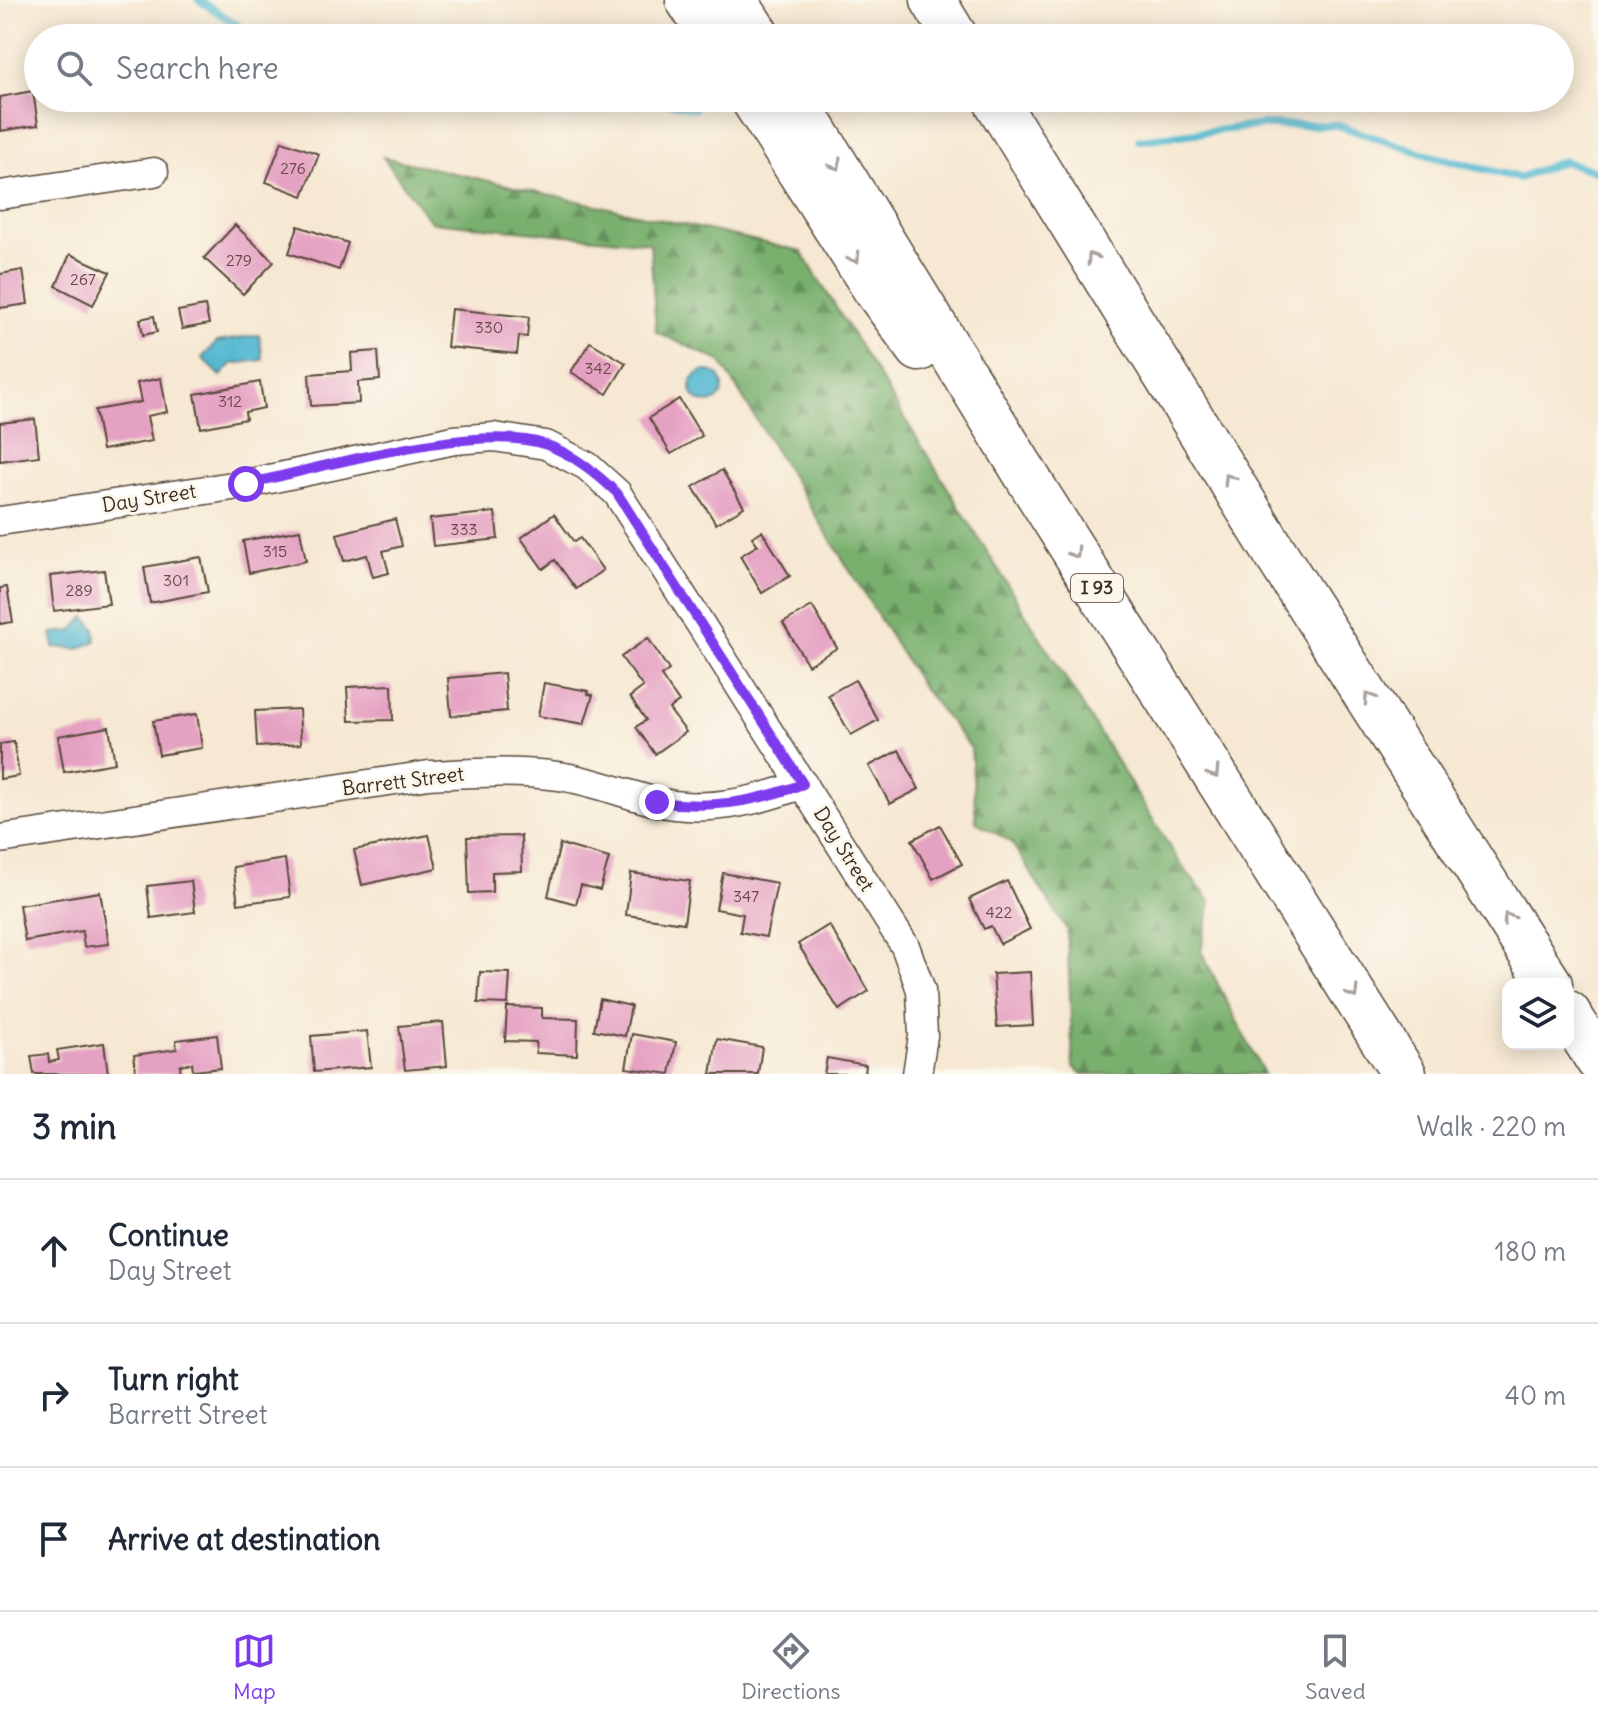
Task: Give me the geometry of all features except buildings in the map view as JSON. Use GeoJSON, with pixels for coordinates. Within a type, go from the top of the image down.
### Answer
{"type":"FeatureCollection","features":[{"type":"Feature","properties":{"kind":"highway"},"geometry":{"type":"LineString","coordinates":[[688,0],[704,24]]}},
{"type":"Feature","properties":{"kind":"highway"},"geometry":{"type":"LineString","coordinates":[[735,0],[750,24]]}},
{"type":"Feature","properties":{"kind":"highway"},"geometry":{"type":"LineString","coordinates":[[933,0],[948,24]]}},
{"type":"Feature","properties":{"kind":"highway"},"geometry":{"type":"LineString","coordinates":[[958,0],[967,24]]}},
{"type":"Feature","properties":{"kind":"highway"},"geometry":{"type":"LineString","coordinates":[[761,112],[875,289],[951,392],[1039,496]]}},
{"type":"Feature","properties":{"kind":"highway","name":"I 93"},"geometry":{"type":"LineString","coordinates":[[804,112],[1039,496],[1404,1074]]}},
{"type":"Feature","properties":{"kind":"highway"},"geometry":{"type":"LineString","coordinates":[[1003,112],[1258,525],[1546,978]]}},
{"type":"Feature","properties":{"kind":"highway"},"geometry":{"type":"LineString","coordinates":[[1574,1022],[1598,1060]]}},
{"type":"Feature","properties":{"kind":"street"},"geometry":{"type":"LineString","coordinates":[[0,195],[154,172]]}},
{"type":"Feature","properties":{"kind":"street","name":"Day Street"},"geometry":{"type":"LineString","coordinates":[[0,521],[246,484],[454,440],[494,437],[546,445],[587,466],[617,493],[905,946],[921,990],[923,1036],[917,1074]]}},
{"type":"Feature","properties":{"kind":"street","name":"Barrett Street"},"geometry":{"type":"LineString","coordinates":[[0,839],[429,775],[495,771],[560,776],[657,802],[692,806],[761,800],[803,784]]}},
{"type":"Feature","properties":{"kind":"green space"},"geometry":{"type":"Polygon","coordinates":[[[383,157],[801,251],[1181,865],[1211,902],[1201,951],[1264,1074],[1082,1074],[1073,1067],[1067,930],[1011,842],[976,822],[971,748],[922,687],[720,361],[656,332],[650,243],[431,222],[383,157]]]}},
{"type":"Feature","properties":{"kind":"water"},"geometry":{"type":"Polygon","coordinates":[[[259,335],[263,360],[232,364],[221,376],[202,358],[217,342],[259,335]]]}},
{"type":"Feature","properties":{"kind":"water"},"geometry":{"type":"Polygon","coordinates":[[[707,371],[719,375],[723,387],[719,399],[707,403],[695,399],[691,387],[695,375],[707,371]]]}},
{"type":"Feature","properties":{"kind":"water"},"geometry":{"type":"Polygon","coordinates":[[[85,617],[95,628],[96,641],[78,649],[54,647],[52,633],[72,631],[85,617]]]}},
{"type":"Feature","properties":{"kind":"waterway"},"geometry":{"type":"LineString","coordinates":[[199,0],[236,24]]}},
{"type":"Feature","properties":{"kind":"waterway"},"geometry":{"type":"LineString","coordinates":[[1139,140],[1262,125],[1337,125],[1431,156],[1519,178],[1563,161],[1598,172]]}},
{"type":"Feature","properties":{"kind":"route"},"geometry":{"type":"LineString","coordinates":[[246,484],[454,440],[494,437],[546,445],[587,466],[617,493],[803,784],[761,800],[728,805],[692,806],[657,802]]}}]}
